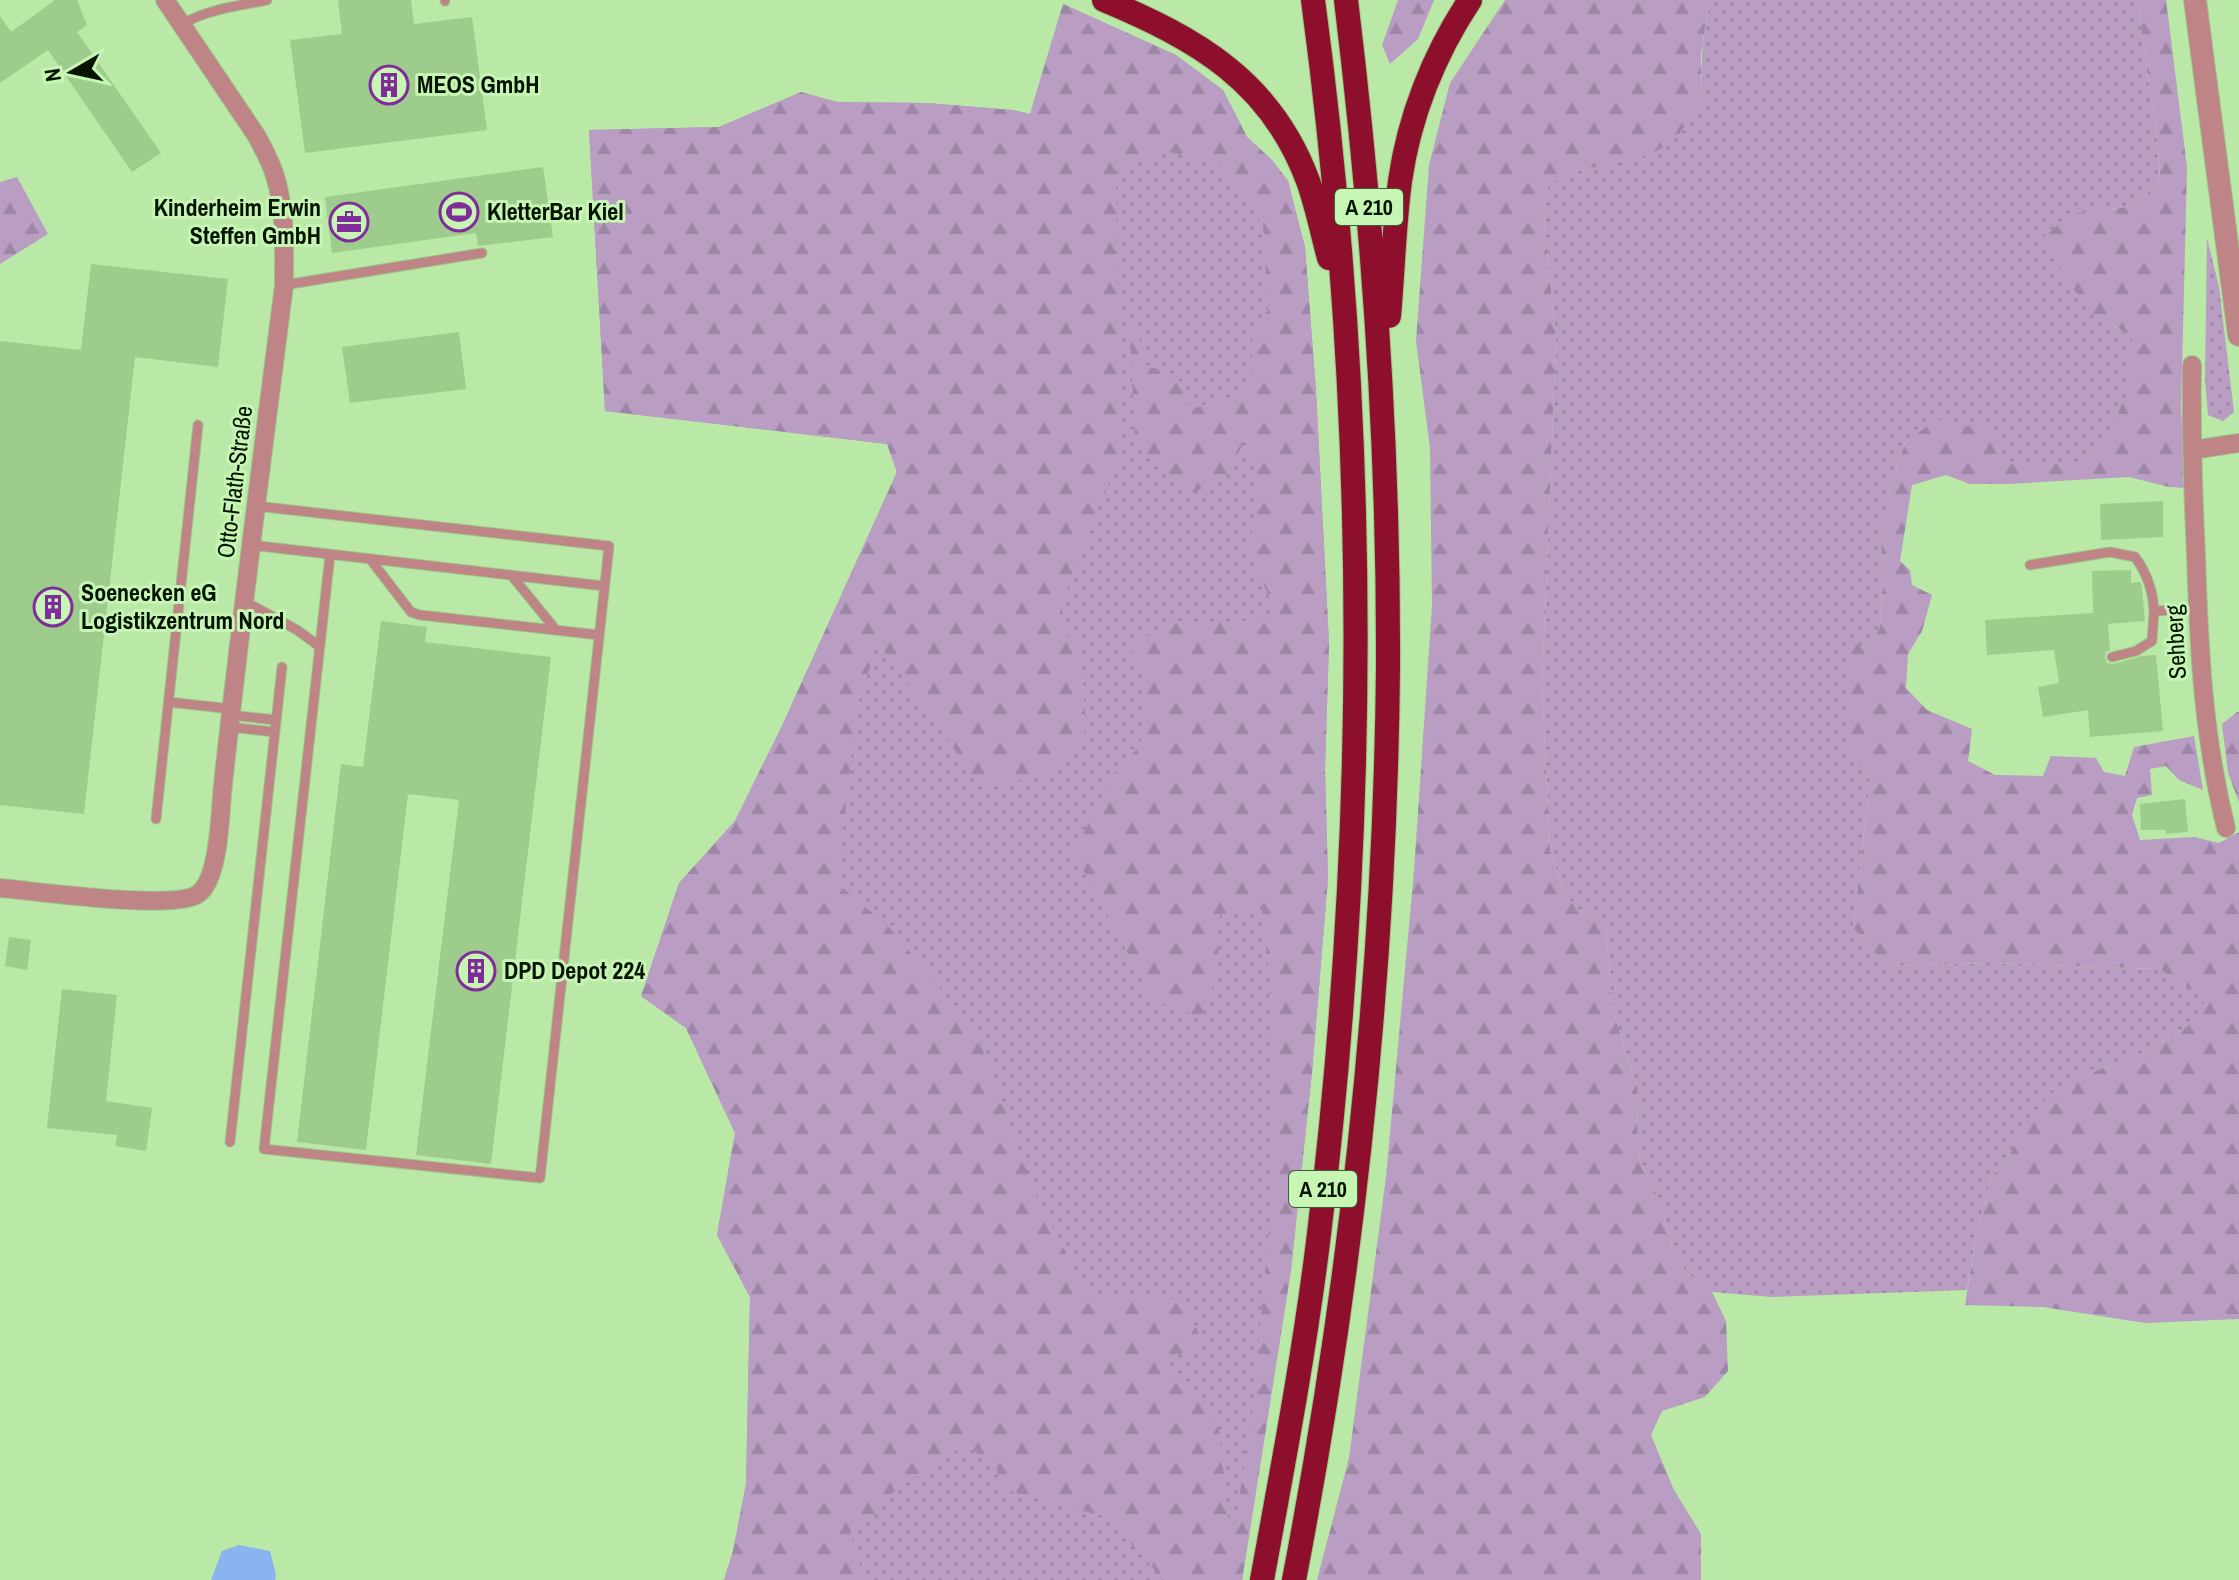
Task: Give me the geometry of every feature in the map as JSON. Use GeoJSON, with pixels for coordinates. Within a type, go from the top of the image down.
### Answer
{"type":"FeatureCollection","features":[{"type":"Feature","properties":{"kind":"highway"},"geometry":{"type":"LineString","coordinates":[[1104,0],[1160,24],[1210,53],[1272,113],[1308,181],[1347,339]]}},
{"type":"Feature","properties":{"kind":"highway","name":"A 210"},"geometry":{"type":"LineString","coordinates":[[1262,1580],[1286,1451],[1319,1233],[1345,948],[1354,795],[1355,542],[1347,339],[1329,130],[1313,0]]}},
{"type":"Feature","properties":{"kind":"highway","name":"A 210"},"geometry":{"type":"LineString","coordinates":[[1294,1580],[1317,1462],[1337,1332],[1360,1141],[1376,972],[1385,782],[1388,670],[1382,414],[1368,197],[1346,0]]}},
{"type":"Feature","properties":{"kind":"highway"},"geometry":{"type":"LineString","coordinates":[[1382,414],[1400,181],[1406,152],[1414,117],[1430,75],[1470,0]]}},
{"type":"Feature","properties":{"kind":"street","name":"Otto-Flath-Straße"},"geometry":{"type":"LineString","coordinates":[[0,888],[146,901],[173,900],[197,895],[208,883],[215,856],[284,285],[285,236],[275,177],[256,135],[165,0]]}},
{"type":"Feature","properties":{"kind":"street"},"geometry":{"type":"LineString","coordinates":[[2195,0],[2239,335]]}},
{"type":"Feature","properties":{"kind":"street","name":"Sehberg"},"geometry":{"type":"LineString","coordinates":[[2192,365],[2192,450],[2203,705],[2210,756],[2226,828]]}},
{"type":"Feature","properties":{"kind":"street"},"geometry":{"type":"LineString","coordinates":[[2192,450],[2239,443]]}},
{"type":"Feature","properties":{"kind":"lane"},"geometry":{"type":"LineString","coordinates":[[182,24],[217,9],[267,0]]}},
{"type":"Feature","properties":{"kind":"lane"},"geometry":{"type":"LineString","coordinates":[[284,285],[482,253]]}},
{"type":"Feature","properties":{"kind":"lane"},"geometry":{"type":"LineString","coordinates":[[156,819],[198,425]]}},
{"type":"Feature","properties":{"kind":"lane"},"geometry":{"type":"LineString","coordinates":[[256,506],[609,546],[540,1178],[264,1149],[330,555]]}},
{"type":"Feature","properties":{"kind":"lane"},"geometry":{"type":"LineString","coordinates":[[251,545],[604,586]]}},
{"type":"Feature","properties":{"kind":"lane"},"geometry":{"type":"LineString","coordinates":[[2030,565],[2110,552],[2135,557],[2144,569],[2153,597],[2152,641],[2136,651],[2112,657]]}},
{"type":"Feature","properties":{"kind":"lane"},"geometry":{"type":"LineString","coordinates":[[370,559],[411,612],[420,615],[599,635]]}},
{"type":"Feature","properties":{"kind":"lane"},"geometry":{"type":"LineString","coordinates":[[512,576],[556,630]]}},
{"type":"Feature","properties":{"kind":"lane"},"geometry":{"type":"LineString","coordinates":[[244,601],[297,630],[319,646]]}},
{"type":"Feature","properties":{"kind":"lane"},"geometry":{"type":"LineString","coordinates":[[2154,611],[2198,609]]}},
{"type":"Feature","properties":{"kind":"lane"},"geometry":{"type":"LineString","coordinates":[[230,1142],[282,667]]}},
{"type":"Feature","properties":{"kind":"lane"},"geometry":{"type":"LineString","coordinates":[[169,702],[275,732]]}},
{"type":"Feature","properties":{"kind":"lane"},"geometry":{"type":"LineString","coordinates":[[230,717],[276,720]]}},
{"type":"Feature","properties":{"kind":"green space"},"geometry":{"type":"Polygon","coordinates":[[[1398,0],[1434,0],[1418,39],[1390,64],[1382,45],[1398,0]]]}},
{"type":"Feature","properties":{"kind":"green space"},"geometry":{"type":"Polygon","coordinates":[[[1505,0],[1711,0],[1701,56],[1702,104],[1673,142],[1651,154],[1574,172],[1548,184],[1544,216],[1556,341],[1542,687],[1550,850],[1563,889],[1576,909],[1605,921],[1613,1011],[1637,1087],[1638,1154],[1661,1202],[1671,1244],[1685,1271],[1712,1292],[1726,1321],[1728,1371],[1705,1397],[1662,1411],[1651,1435],[1674,1490],[1701,1534],[1701,1580],[1317,1580],[1349,1458],[1386,1177],[1414,871],[1432,606],[1430,448],[1416,341],[1429,165],[1450,83],[1505,0]]]}},
{"type":"Feature","properties":{"kind":"green space"},"geometry":{"type":"Polygon","coordinates":[[[1711,0],[2137,0],[2160,182],[2133,206],[2071,214],[2093,315],[2132,336],[2131,386],[2110,432],[2087,462],[2014,467],[1999,454],[1996,436],[1905,443],[1892,482],[1880,541],[1884,564],[1880,627],[1868,649],[1852,644],[1848,750],[1870,780],[1853,928],[1888,966],[1990,963],[2159,969],[2208,999],[2188,1026],[2137,1056],[2081,1076],[2022,1129],[2006,1162],[1992,1175],[1976,1236],[1967,1290],[1772,1297],[1712,1292],[1685,1271],[1671,1244],[1661,1202],[1638,1154],[1637,1087],[1613,1011],[1605,921],[1576,909],[1563,889],[1550,850],[1542,687],[1556,341],[1544,216],[1548,184],[1574,172],[1651,154],[1702,104],[1702,52],[1711,0]]]}},
{"type":"Feature","properties":{"kind":"green space"},"geometry":{"type":"Polygon","coordinates":[[[2137,0],[2166,0],[2187,167],[2181,410],[2187,488],[2129,477],[1970,484],[1946,475],[1912,485],[1900,561],[1910,570],[1912,585],[1932,595],[1922,631],[1908,654],[1906,688],[1927,710],[1972,729],[1968,761],[1995,775],[2043,776],[2051,756],[2096,758],[2104,772],[2125,776],[2134,747],[2194,736],[2203,790],[2179,780],[2166,766],[2150,769],[2152,795],[2137,798],[2132,815],[2140,840],[2194,837],[2219,843],[2239,832],[2239,1319],[2145,1323],[2043,1307],[1965,1305],[1976,1236],[1992,1175],[2006,1162],[2022,1129],[2048,1095],[2081,1076],[2137,1056],[2188,1026],[2207,999],[2159,969],[1990,963],[1887,966],[1853,928],[1870,780],[1848,750],[1845,699],[1852,643],[1868,649],[1880,627],[1884,564],[1880,541],[1892,482],[1905,443],[1938,418],[1951,428],[1983,425],[1996,435],[1999,454],[2014,466],[2087,462],[2110,432],[2130,386],[2132,336],[2093,315],[2065,278],[2042,238],[2071,214],[2133,206],[2160,182],[2137,0]]]}},
{"type":"Feature","properties":{"kind":"green space"},"geometry":{"type":"Polygon","coordinates":[[[1063,4],[1176,55],[1223,90],[1247,137],[1272,160],[1288,181],[1305,247],[1329,643],[1325,769],[1328,878],[1291,1270],[1242,1580],[724,1580],[746,1484],[750,1297],[717,1235],[735,1133],[686,1028],[641,996],[679,883],[735,821],[781,728],[897,472],[887,444],[605,411],[589,130],[719,127],[801,92],[837,102],[927,103],[1030,114],[1063,4]]]}},
{"type":"Feature","properties":{"kind":"green space"},"geometry":{"type":"Polygon","coordinates":[[[1063,4],[1176,55],[1223,90],[1247,137],[1272,160],[1288,181],[1305,247],[1329,643],[1325,769],[1328,878],[1291,1270],[1242,1580],[1164,1580],[1106,1517],[1002,1489],[995,1463],[964,1446],[880,1501],[873,1518],[850,1531],[863,1574],[872,1580],[724,1580],[746,1484],[750,1297],[717,1235],[735,1133],[686,1028],[641,996],[679,883],[735,821],[781,728],[897,472],[887,444],[605,411],[589,130],[719,127],[801,92],[837,102],[927,103],[1030,114],[1063,4]],[[1169,152],[1116,168],[1120,455],[1062,602],[1063,631],[1081,646],[1086,730],[1057,774],[981,787],[878,643],[857,707],[837,883],[888,926],[976,1031],[1040,1205],[1091,1298],[1146,1296],[1182,1300],[1203,1342],[1168,1361],[1197,1393],[1219,1429],[1231,1544],[1251,1428],[1271,1206],[1269,975],[1262,910],[1220,914],[1217,976],[1201,1017],[1152,1000],[1074,852],[1116,770],[1140,746],[1146,687],[1129,646],[1174,621],[1236,622],[1278,615],[1249,554],[1257,487],[1247,436],[1228,473],[1194,493],[1153,463],[1135,438],[1129,319],[1137,320],[1143,364],[1177,376],[1191,409],[1234,396],[1251,381],[1252,340],[1268,310],[1263,225],[1221,165],[1169,152]]]}},
{"type":"Feature","properties":{"kind":"green space"},"geometry":{"type":"Polygon","coordinates":[[[17,177],[48,234],[0,264],[0,182],[17,177]]]}},
{"type":"Feature","properties":{"kind":"green space"},"geometry":{"type":"Polygon","coordinates":[[[2207,238],[2219,287],[2234,412],[2223,421],[2208,415],[2205,380],[2207,238]]]}},
{"type":"Feature","properties":{"kind":"green space"},"geometry":{"type":"Polygon","coordinates":[[[2237,712],[2239,802],[2228,773],[2222,724],[2237,712]]]}},
{"type":"Feature","properties":{"kind":"water"},"geometry":{"type":"Polygon","coordinates":[[[239,1545],[270,1551],[275,1580],[211,1580],[222,1551],[239,1545]]]}},
{"type":"Feature","properties":{"kind":"building"},"geometry":{"type":"Polygon","coordinates":[[[55,0],[77,0],[87,25],[77,32],[161,153],[132,172],[48,50],[0,83],[0,16],[11,32],[55,0]]]}},
{"type":"Feature","properties":{"kind":"building","name":"MEOS GmbH"},"geometry":{"type":"Polygon","coordinates":[[[338,0],[411,0],[414,24],[472,17],[487,130],[305,153],[290,40],[342,34],[338,0]]]}},
{"type":"Feature","properties":{"kind":"building","name":"KletterBar Kiel"},"geometry":{"type":"Polygon","coordinates":[[[543,167],[553,237],[478,246],[476,233],[332,253],[325,197],[543,167]]]}},
{"type":"Feature","properties":{"kind":"building","name":"Soenecken eG Logistikzentrum Nord"},"geometry":{"type":"Polygon","coordinates":[[[91,264],[228,279],[218,367],[135,357],[84,814],[0,805],[0,341],[81,350],[91,264]]]}},
{"type":"Feature","properties":{"kind":"building"},"geometry":{"type":"Polygon","coordinates":[[[459,332],[466,389],[350,403],[342,347],[459,332]]]}},
{"type":"Feature","properties":{"kind":"building"},"geometry":{"type":"Polygon","coordinates":[[[2163,501],[2163,537],[2101,540],[2100,504],[2163,501]]]}},
{"type":"Feature","properties":{"kind":"building"},"geometry":{"type":"Polygon","coordinates":[[[2131,570],[2131,583],[2140,582],[2142,587],[2145,621],[2108,624],[2110,650],[2105,658],[2107,663],[2113,664],[2156,655],[2163,731],[2090,737],[2088,710],[2043,717],[2038,687],[2059,683],[2054,650],[1987,655],[1985,620],[2093,613],[2092,571],[2131,570]]]}},
{"type":"Feature","properties":{"kind":"building","name":"DPD Depot 224"},"geometry":{"type":"Polygon","coordinates":[[[381,621],[427,627],[425,642],[551,657],[491,1164],[416,1155],[459,800],[408,794],[366,1150],[297,1142],[341,764],[363,767],[381,621]]]}},
{"type":"Feature","properties":{"kind":"building"},"geometry":{"type":"Polygon","coordinates":[[[2185,799],[2188,832],[2166,834],[2166,830],[2141,830],[2140,804],[2185,799]]]}},
{"type":"Feature","properties":{"kind":"building"},"geometry":{"type":"Polygon","coordinates":[[[9,937],[31,940],[27,970],[5,966],[9,937]]]}},
{"type":"Feature","properties":{"kind":"building"},"geometry":{"type":"Polygon","coordinates":[[[62,989],[117,995],[106,1101],[152,1108],[146,1151],[115,1146],[117,1135],[47,1128],[62,989]]]}},
{"type":"Feature","properties":{"kind":"place","name":"MEOS GmbH"},"geometry":{"type":"Point","coordinates":[389,85]}},
{"type":"Feature","properties":{"kind":"place","name":"KletterBar Kiel"},"geometry":{"type":"Point","coordinates":[459,212]}},
{"type":"Feature","properties":{"kind":"place","name":"Kinderheim Erwin Steffen GmbH"},"geometry":{"type":"Point","coordinates":[349,222]}},
{"type":"Feature","properties":{"kind":"place","name":"Soenecken eG Logistikzentrum Nord"},"geometry":{"type":"Point","coordinates":[53,607]}},
{"type":"Feature","properties":{"kind":"place","name":"DPD Depot 224"},"geometry":{"type":"Point","coordinates":[476,971]}}]}
